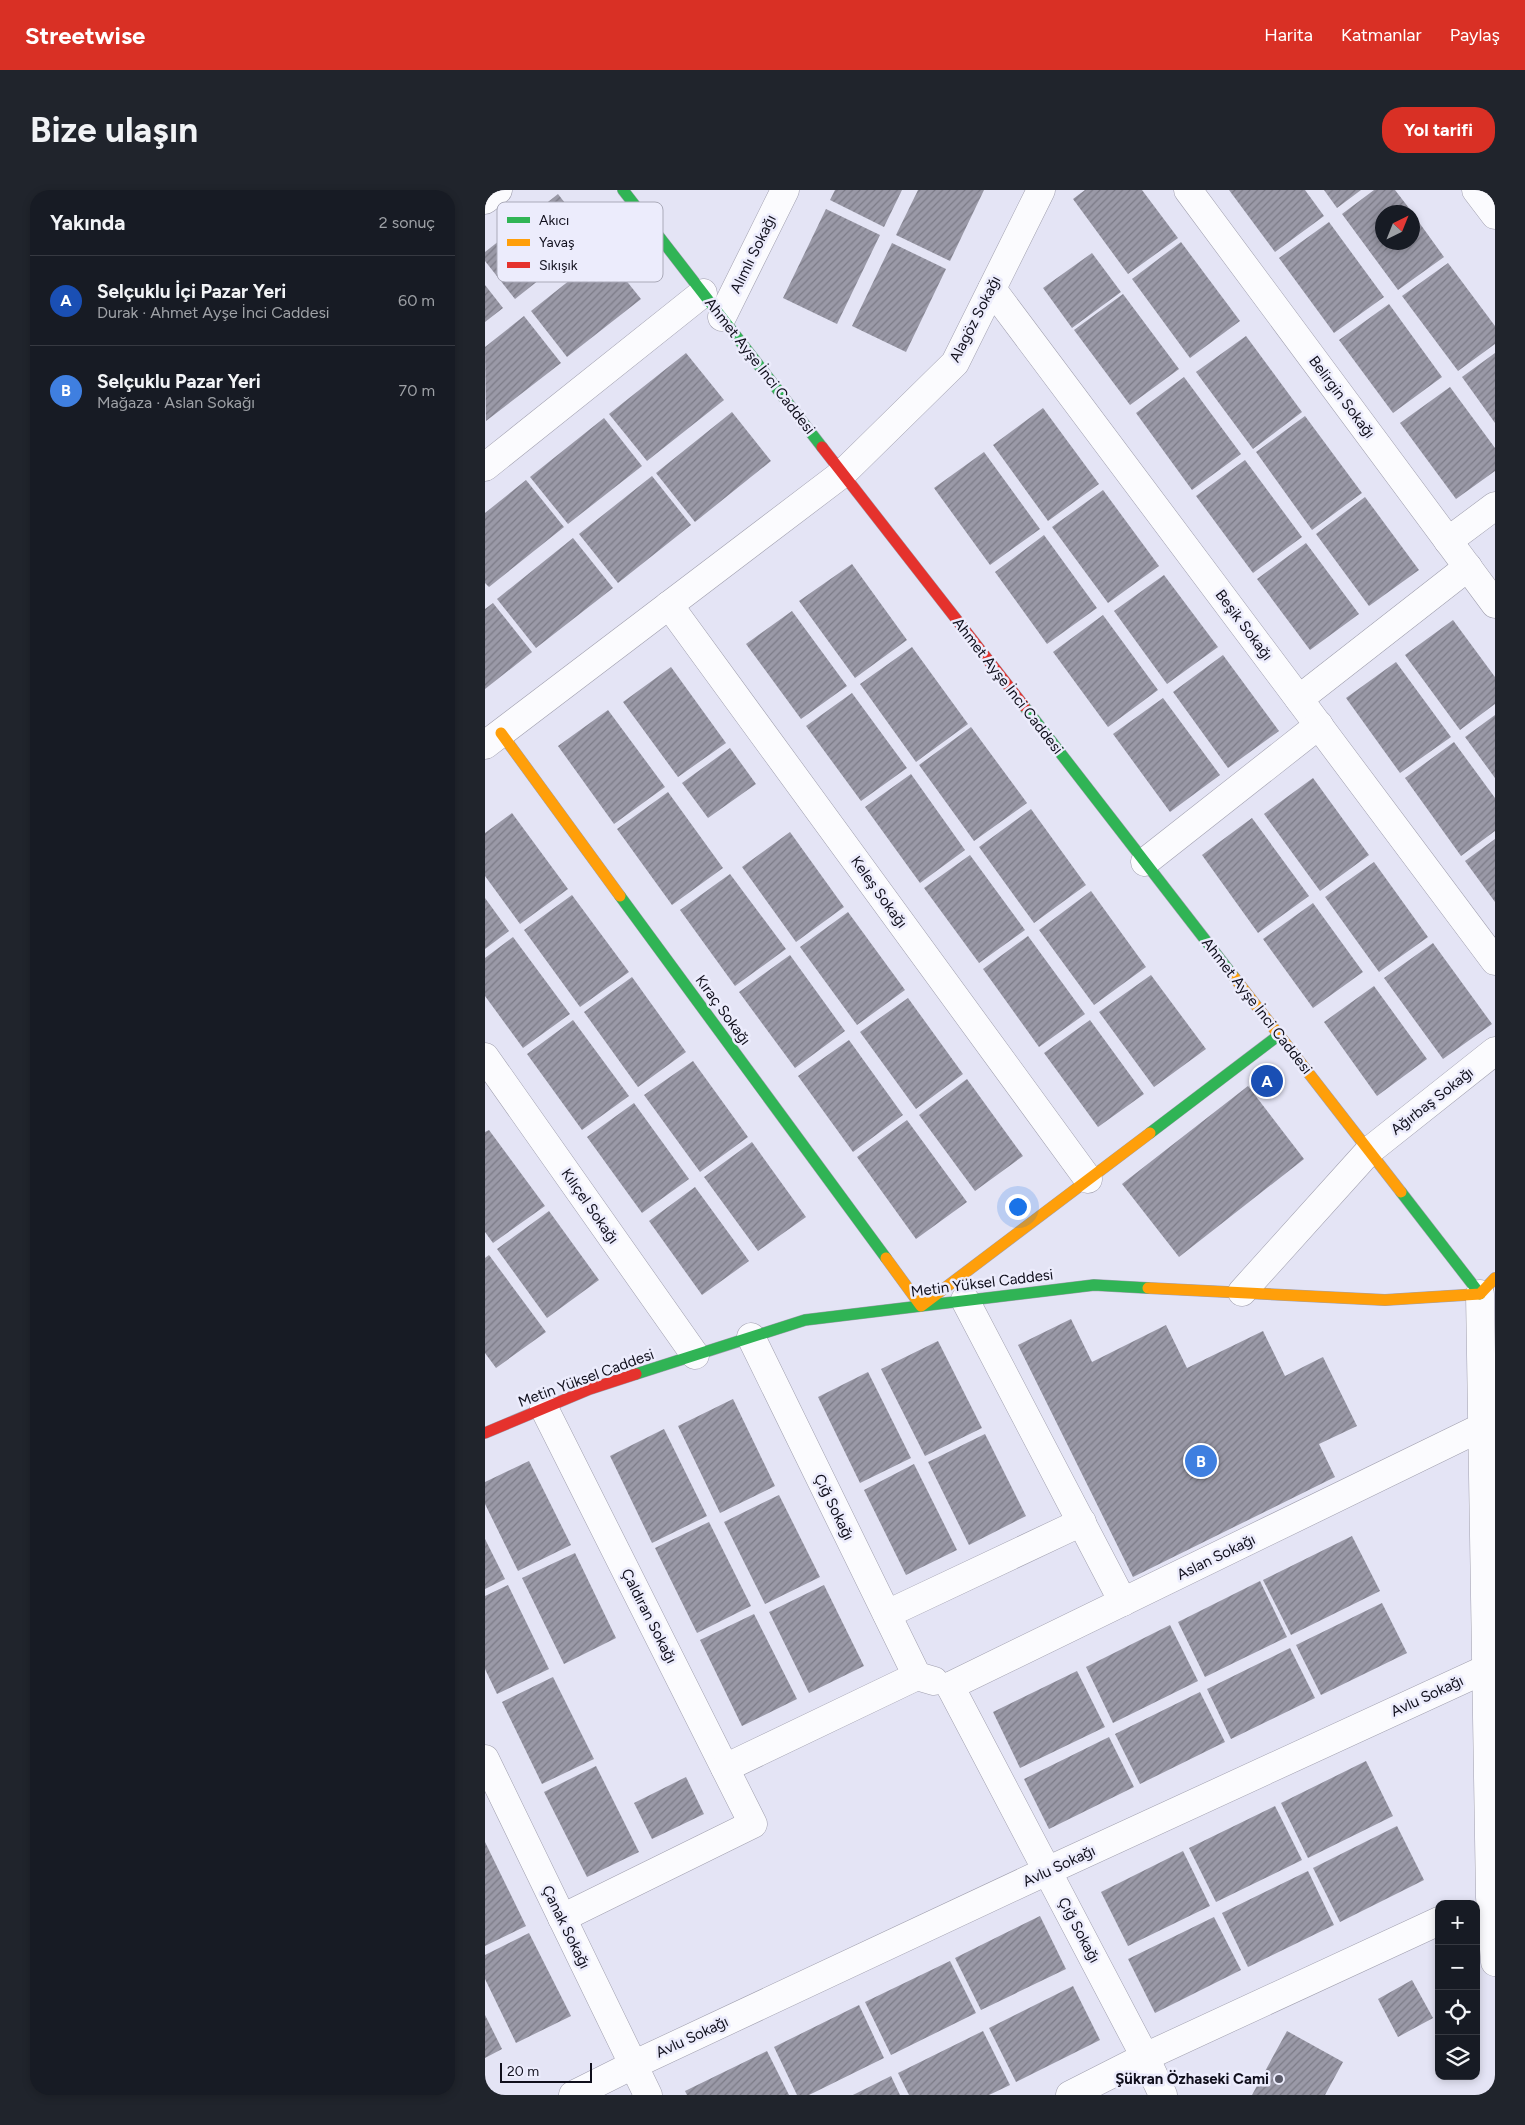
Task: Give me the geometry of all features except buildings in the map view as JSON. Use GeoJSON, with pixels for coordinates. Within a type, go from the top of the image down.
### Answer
{"type":"FeatureCollection","features":[{"type":"Feature","properties":{"kind":"street"},"geometry":{"type":"LineString","coordinates":[[485,200],[498,190]]}},
{"type":"Feature","properties":{"kind":"street","name":"Ahmet Ayşe İnci Caddesi"},"geometry":{"type":"LineString","coordinates":[[623,190],[632,202]]}},
{"type":"Feature","properties":{"kind":"street","name":"Alımlı Sokağı"},"geometry":{"type":"LineString","coordinates":[[722,317],[785,190]]}},
{"type":"Feature","properties":{"kind":"street","name":"Alagöz Sokağı"},"geometry":{"type":"LineString","coordinates":[[493,739],[843,473],[955,363],[1041,190]]}},
{"type":"Feature","properties":{"kind":"street","name":"Belirgin Sokağı"},"geometry":{"type":"LineString","coordinates":[[1188,190],[1495,604]]}},
{"type":"Feature","properties":{"kind":"street"},"geometry":{"type":"LineString","coordinates":[[1476,190],[1495,215]]}},
{"type":"Feature","properties":{"kind":"street","name":"Ahmet Ayşe İnci Caddesi"},"geometry":{"type":"LineString","coordinates":[[663,242],[1369,1151],[1487,1286]]}},
{"type":"Feature","properties":{"kind":"street","name":"Beşik Sokağı"},"geometry":{"type":"LineString","coordinates":[[992,288],[1495,961]]}},
{"type":"Feature","properties":{"kind":"street"},"geometry":{"type":"LineString","coordinates":[[485,467],[703,293]]}},
{"type":"Feature","properties":{"kind":"street"},"geometry":{"type":"LineString","coordinates":[[1448,541],[1495,506]]}},
{"type":"Feature","properties":{"kind":"street"},"geometry":{"type":"LineString","coordinates":[[1299,699],[1467,567]]}},
{"type":"Feature","properties":{"kind":"street","name":"Keleş Sokağı"},"geometry":{"type":"LineString","coordinates":[[669,605],[1088,1179]]}},
{"type":"Feature","properties":{"kind":"street"},"geometry":{"type":"LineString","coordinates":[[1145,862],[1319,725]]}},
{"type":"Feature","properties":{"kind":"street","name":"Kıraç Sokağı"},"geometry":{"type":"LineString","coordinates":[[493,739],[921,1306]]}},
{"type":"Feature","properties":{"kind":"street"},"geometry":{"type":"LineString","coordinates":[[921,1306],[1279,1035]]}},
{"type":"Feature","properties":{"kind":"street","name":"Ağırbaş Sokağı"},"geometry":{"type":"LineString","coordinates":[[1242,1292],[1369,1151],[1495,1051]]}},
{"type":"Feature","properties":{"kind":"street","name":"Kılıçel Sokağı"},"geometry":{"type":"LineString","coordinates":[[485,1057],[695,1355]]}},
{"type":"Feature","properties":{"kind":"street","name":"Metin Yüksel Caddesi"},"geometry":{"type":"LineString","coordinates":[[488,1425],[544,1408],[590,1389],[805,1320],[1094,1285],[1385,1300],[1487,1286]]}},
{"type":"Feature","properties":{"kind":"street"},"geometry":{"type":"LineString","coordinates":[[1487,1286],[1482,1427],[1486,1669],[1483,1900],[1495,1962]]}},
{"type":"Feature","properties":{"kind":"street"},"geometry":{"type":"LineString","coordinates":[[965,1300],[1123,1602]]}},
{"type":"Feature","properties":{"kind":"street","name":"Çığ Sokağı"},"geometry":{"type":"LineString","coordinates":[[751,1337],[917,1676]]}},
{"type":"Feature","properties":{"kind":"street","name":"Çaldıran Sokağı"},"geometry":{"type":"LineString","coordinates":[[544,1408],[753,1824],[562,1918]]}},
{"type":"Feature","properties":{"kind":"street","name":"Aslan Sokağı"},"geometry":{"type":"LineString","coordinates":[[950,1686],[1482,1427]]}},
{"type":"Feature","properties":{"kind":"street"},"geometry":{"type":"LineString","coordinates":[[887,1614],[1082,1522]]}},
{"type":"Feature","properties":{"kind":"street","name":"Avlu Sokağı"},"geometry":{"type":"LineString","coordinates":[[573,2095],[633,2064],[1486,1669]]}},
{"type":"Feature","properties":{"kind":"street"},"geometry":{"type":"LineString","coordinates":[[725,1768],[917,1676],[950,1686]]}},
{"type":"Feature","properties":{"kind":"street","name":"Çığ Sokağı"},"geometry":{"type":"LineString","coordinates":[[950,1686],[1145,2057],[1163,2095]]}},
{"type":"Feature","properties":{"kind":"street","name":"Çanak Sokağı"},"geometry":{"type":"LineString","coordinates":[[485,1759],[648,2095]]}},
{"type":"Feature","properties":{"kind":"street"},"geometry":{"type":"LineString","coordinates":[[1070,2095],[1145,2057],[1435,1922]]}},
{"type":"Feature","properties":{"kind":"traffic: fast"},"geometry":{"type":"LineString","coordinates":[[623,190],[632,202]]}},
{"type":"Feature","properties":{"kind":"traffic: fast"},"geometry":{"type":"LineString","coordinates":[[663,242],[822,447]]}},
{"type":"Feature","properties":{"kind":"traffic: fast"},"geometry":{"type":"LineString","coordinates":[[1024,706],[1234,977]]}},
{"type":"Feature","properties":{"kind":"traffic: fast"},"geometry":{"type":"LineString","coordinates":[[620,896],[886,1258]]}},
{"type":"Feature","properties":{"kind":"traffic: fast"},"geometry":{"type":"LineString","coordinates":[[1150,1133],[1279,1035]]}},
{"type":"Feature","properties":{"kind":"traffic: fast"},"geometry":{"type":"LineString","coordinates":[[1401,1192],[1480,1294]]}},
{"type":"Feature","properties":{"kind":"traffic: fast"},"geometry":{"type":"LineString","coordinates":[[636,1374],[805,1320],[1094,1285],[1148,1288]]}},
{"type":"Feature","properties":{"kind":"traffic: slow"},"geometry":{"type":"LineString","coordinates":[[501,733],[620,896]]}},
{"type":"Feature","properties":{"kind":"traffic: slow"},"geometry":{"type":"LineString","coordinates":[[1234,977],[1401,1192]]}},
{"type":"Feature","properties":{"kind":"traffic: slow"},"geometry":{"type":"LineString","coordinates":[[886,1258],[921,1306],[1150,1133]]}},
{"type":"Feature","properties":{"kind":"traffic: slow"},"geometry":{"type":"LineString","coordinates":[[1148,1288],[1385,1300],[1480,1294],[1495,1278]]}},
{"type":"Feature","properties":{"kind":"traffic: jam"},"geometry":{"type":"LineString","coordinates":[[822,447],[1024,706]]}},
{"type":"Feature","properties":{"kind":"traffic: jam"},"geometry":{"type":"LineString","coordinates":[[485,1433],[590,1389],[636,1374]]}},
{"type":"Feature","properties":{"kind":"place","name":"Selçuklu İçi Pazar Yeri"},"geometry":{"type":"Point","coordinates":[1267,1081]}},
{"type":"Feature","properties":{"kind":"place","name":"Selçuklu Pazar Yeri"},"geometry":{"type":"Point","coordinates":[1201,1461]}},
{"type":"Feature","properties":{"kind":"place","name":"Şükran Özhaseki Cami"},"geometry":{"type":"Point","coordinates":[1279,2079]}}]}
